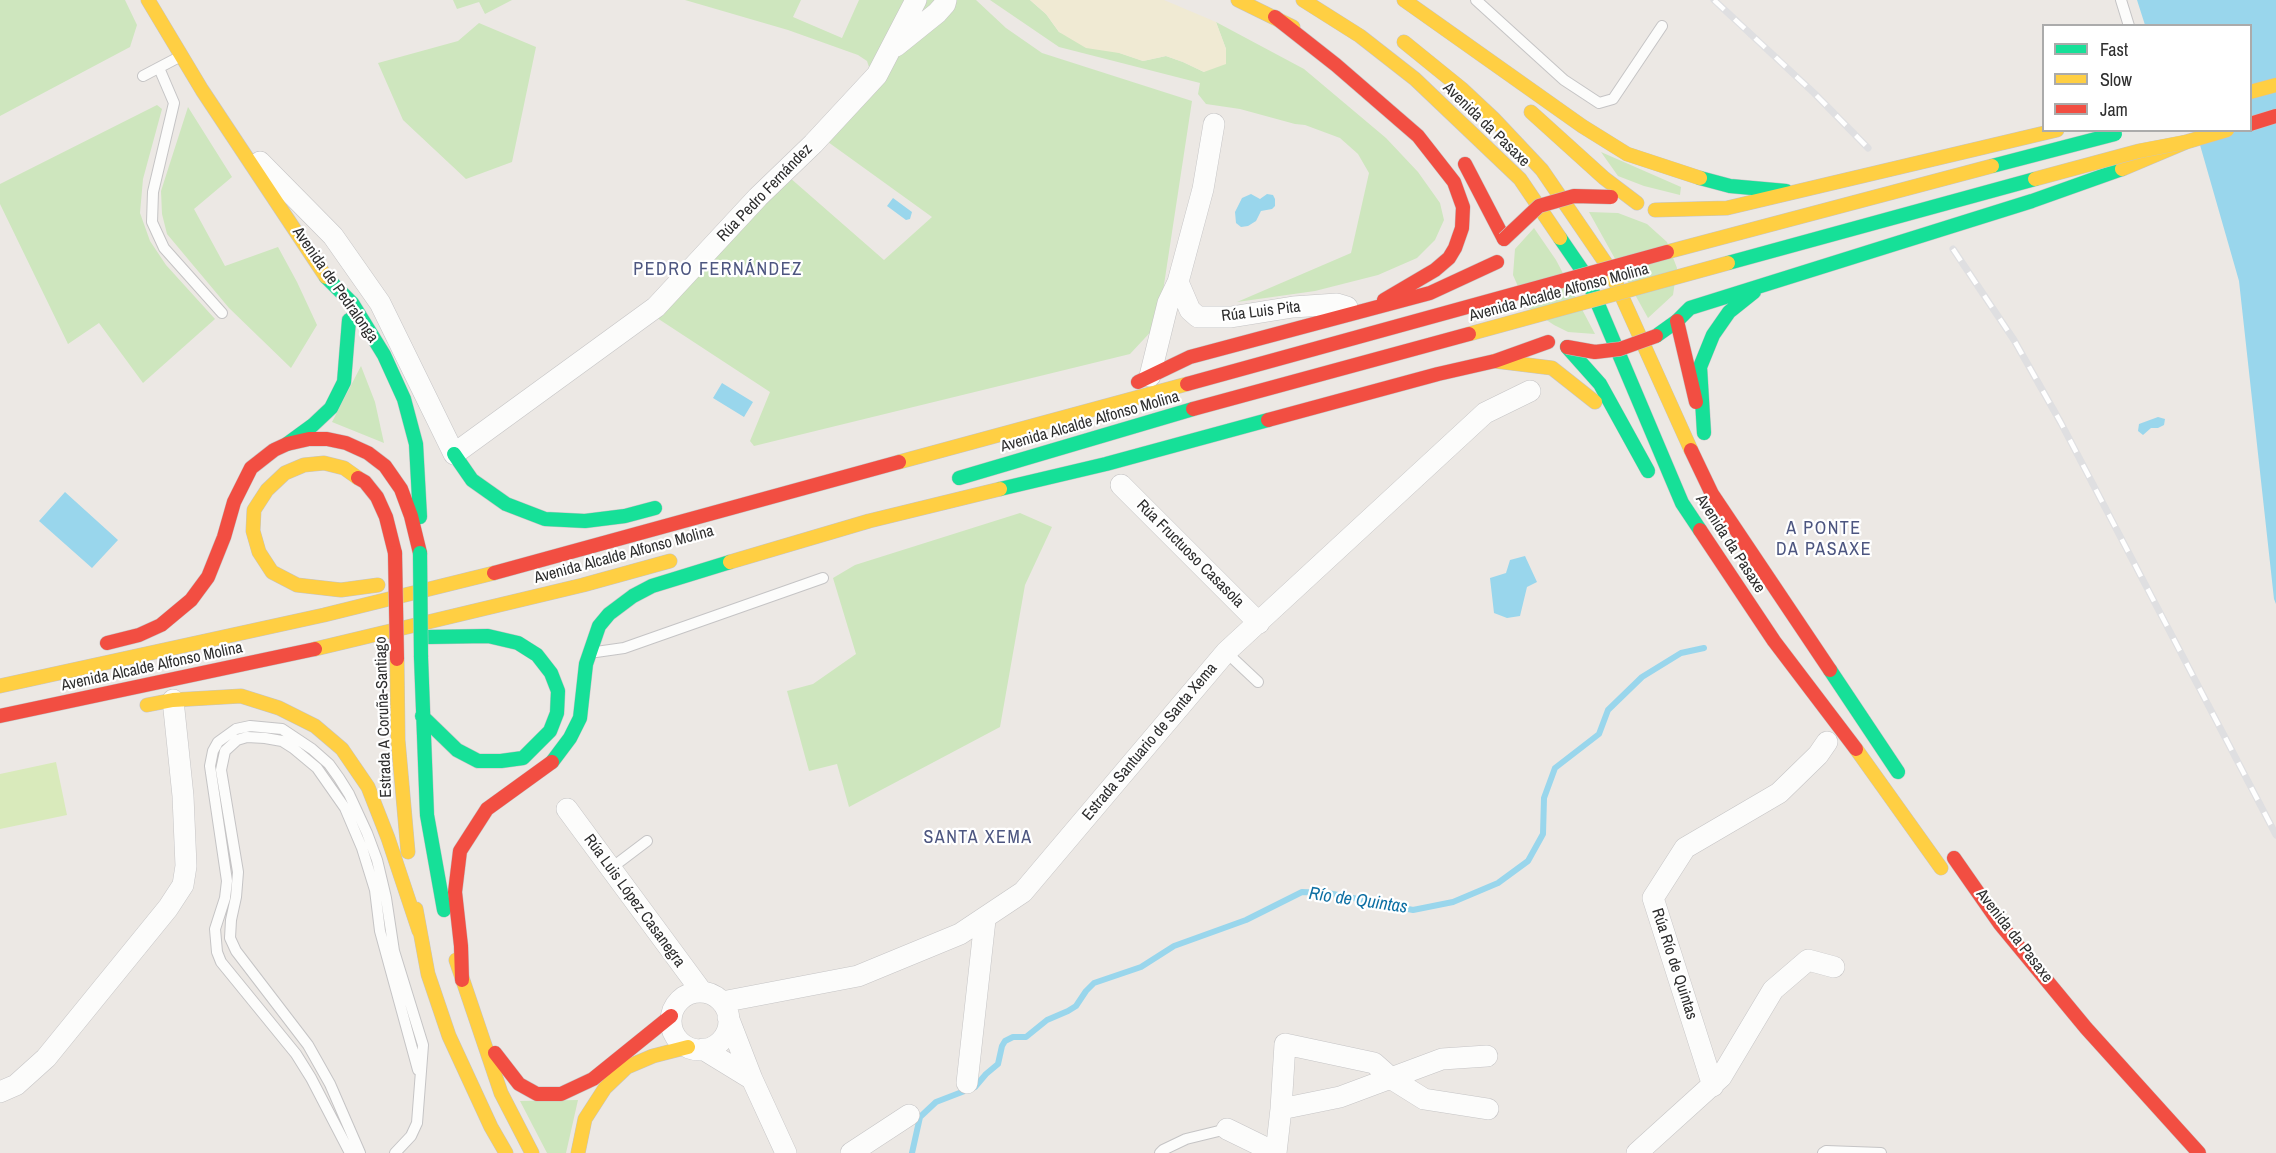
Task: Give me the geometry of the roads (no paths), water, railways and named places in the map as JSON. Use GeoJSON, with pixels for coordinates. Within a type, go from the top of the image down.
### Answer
{"type":"FeatureCollection","features":[{"type":"Feature","properties":{"kind":"main road"},"geometry":{"type":"LineString","coordinates":[[1238,0],[1275,17],[1355,62]]}},
{"type":"Feature","properties":{"kind":"main road","name":"Avenida da Pasaxe"},"geometry":{"type":"LineString","coordinates":[[1303,0],[1360,36],[1415,79],[1520,179],[1586,276],[1682,503],[1774,641],[1840,727],[1944,873],[1863,782]]}},
{"type":"Feature","properties":{"kind":"main road"},"geometry":{"type":"LineString","coordinates":[[1404,0],[1582,126],[1627,154],[1679,173],[1730,186],[1797,191]]}},
{"type":"Feature","properties":{"kind":"main road","name":"Avenida de Pedralonga"},"geometry":{"type":"LineString","coordinates":[[155,3],[182,56],[232,134],[326,277],[352,303],[384,355],[404,399],[416,444],[420,554]]}},
{"type":"Feature","properties":{"kind":"main road"},"geometry":{"type":"LineString","coordinates":[[1275,17],[1336,65],[1418,136],[1454,182],[1464,207],[1462,228],[1449,258],[1435,270],[1365,312]]}},
{"type":"Feature","properties":{"kind":"main road"},"geometry":{"type":"LineString","coordinates":[[1443,29],[1500,85]]}},
{"type":"Feature","properties":{"kind":"main road","name":"Avenida da Pasaxe"},"geometry":{"type":"LineString","coordinates":[[1389,30],[1462,89],[1542,170],[1609,268],[1712,494],[1843,686],[1905,782]]}},
{"type":"Feature","properties":{"kind":"main road"},"geometry":{"type":"LineString","coordinates":[[2252,91],[2276,85]]}},
{"type":"Feature","properties":{"kind":"main road"},"geometry":{"type":"LineString","coordinates":[[1517,100],[1604,178],[1636,203]]}},
{"type":"Feature","properties":{"kind":"main road"},"geometry":{"type":"LineString","coordinates":[[2252,123],[2276,116]]}},
{"type":"Feature","properties":{"kind":"main road"},"geometry":{"type":"LineString","coordinates":[[1504,239],[1539,206],[1574,196],[1611,197],[1655,210],[1727,208],[2048,132]]}},
{"type":"Feature","properties":{"kind":"main road","name":"Avenida Alcalde Alfonso Molina"},"geometry":{"type":"LineString","coordinates":[[0,686],[324,615],[543,561],[1785,219],[2120,132]]}},
{"type":"Feature","properties":{"kind":"main road"},"geometry":{"type":"LineString","coordinates":[[1459,152],[1504,239],[1499,272],[1508,301],[1531,330],[1548,342],[1595,352],[1612,350],[1656,336],[1690,308],[2032,201],[2137,164],[2186,142],[2220,132]]}},
{"type":"Feature","properties":{"kind":"main road","name":"Avenida Alcalde Alfonso Molina"},"geometry":{"type":"LineString","coordinates":[[946,482],[1193,409],[2117,157],[2186,142]]}},
{"type":"Feature","properties":{"kind":"main road"},"geometry":{"type":"LineString","coordinates":[[1655,210],[1669,224]]}},
{"type":"Feature","properties":{"kind":"main road"},"geometry":{"type":"LineString","coordinates":[[1682,238],[1691,260],[1693,282],[1690,308]]}},
{"type":"Feature","properties":{"kind":"main road"},"geometry":{"type":"LineString","coordinates":[[1063,417],[1190,357],[1365,312],[1499,272]]}},
{"type":"Feature","properties":{"kind":"main road"},"geometry":{"type":"LineString","coordinates":[[326,277],[363,347]]}},
{"type":"Feature","properties":{"kind":"main road"},"geometry":{"type":"LineString","coordinates":[[1677,321],[1706,438],[1700,367],[1713,335],[1729,312],[1762,285]]}},
{"type":"Feature","properties":{"kind":"main road"},"geometry":{"type":"LineString","coordinates":[[91,646],[139,635],[161,625],[191,600],[208,577],[224,537],[234,502],[251,468],[274,450],[287,444],[314,425],[331,408],[344,382],[349,320]]}},
{"type":"Feature","properties":{"kind":"main road"},"geometry":{"type":"LineString","coordinates":[[462,980],[462,946],[455,892],[460,851],[487,809],[550,763],[570,738],[580,718],[588,653],[599,626],[609,614],[633,596],[674,578],[868,521],[1106,464],[1438,374],[1495,361],[1548,342]]}},
{"type":"Feature","properties":{"kind":"main road"},"geometry":{"type":"LineString","coordinates":[[1567,347],[1600,384],[1652,479]]}},
{"type":"Feature","properties":{"kind":"main road"},"geometry":{"type":"LineString","coordinates":[[1495,361],[1552,368],[1588,395],[1636,448]]}},
{"type":"Feature","properties":{"kind":"main road"},"geometry":{"type":"LineString","coordinates":[[1127,382],[1150,376]]}},
{"type":"Feature","properties":{"kind":"main road"},"geometry":{"type":"LineString","coordinates":[[879,504],[1274,418]]}},
{"type":"Feature","properties":{"kind":"main road"},"geometry":{"type":"LineString","coordinates":[[913,444],[1009,432]]}},
{"type":"Feature","properties":{"kind":"main road"},"geometry":{"type":"LineString","coordinates":[[287,444],[309,439],[327,439],[346,443],[368,453],[386,465],[401,489],[411,516],[420,554],[422,717],[428,815],[436,873],[462,980],[501,1093],[532,1153]]}},
{"type":"Feature","properties":{"kind":"main road"},"geometry":{"type":"LineString","coordinates":[[454,454],[472,480],[506,504],[545,519],[585,521],[625,516],[667,504]]}},
{"type":"Feature","properties":{"kind":"main road","name":"Estrada A Coruña-Santiago"},"geometry":{"type":"LineString","coordinates":[[398,460],[401,489],[395,553],[398,740],[408,852],[419,931],[428,974],[449,1036],[491,1127],[506,1153]]}},
{"type":"Feature","properties":{"kind":"main road"},"geometry":{"type":"LineString","coordinates":[[395,553],[386,517],[377,497],[365,482],[344,468],[324,463],[304,465],[285,473],[267,490],[254,510],[253,531],[259,552],[272,572],[297,585],[341,590],[543,561]]}},
{"type":"Feature","properties":{"kind":"main road","name":"Avenida Alcalde Alfonso Molina"},"geometry":{"type":"LineString","coordinates":[[0,716],[325,647],[583,585],[686,556]]}},
{"type":"Feature","properties":{"kind":"main road"},"geometry":{"type":"LineString","coordinates":[[325,647],[454,635],[488,636],[518,643],[537,655],[550,672],[558,691],[557,713],[550,731],[523,758],[478,761],[457,750],[422,717]]}},
{"type":"Feature","properties":{"kind":"main road"},"geometry":{"type":"LineString","coordinates":[[1830,645],[1843,686]]}},
{"type":"Feature","properties":{"kind":"main road"},"geometry":{"type":"LineString","coordinates":[[129,708],[173,700],[240,696],[279,708],[315,726],[342,749],[368,787],[388,838],[419,931]]}},
{"type":"Feature","properties":{"kind":"main road","name":"Avenida da Pasaxe"},"geometry":{"type":"LineString","coordinates":[[1951,854],[2000,924],[2086,1028],[2199,1153]]}},
{"type":"Feature","properties":{"kind":"main road"},"geometry":{"type":"LineString","coordinates":[[483,1037],[519,1084],[537,1094],[561,1094],[593,1079],[671,1016]]}},
{"type":"Feature","properties":{"kind":"main road"},"geometry":{"type":"LineString","coordinates":[[2066,1025],[2081,1043]]}},
{"type":"Feature","properties":{"kind":"main road"},"geometry":{"type":"LineString","coordinates":[[578,1153],[579,1139],[585,1119],[605,1088],[627,1067],[653,1056],[695,1048]]}},
{"type":"Feature","properties":{"kind":"street","name":"Rúa Pedro Fernández"},"geometry":{"type":"LineString","coordinates":[[454,454],[656,307],[758,197],[813,144],[877,75],[916,0]]}},
{"type":"Feature","properties":{"kind":"street","name":"Rúa Pedro Fernández"},"geometry":{"type":"LineString","coordinates":[[891,50],[937,13],[946,0]]}},
{"type":"Feature","properties":{"kind":"street"},"geometry":{"type":"LineString","coordinates":[[1150,376],[1168,303],[1178,282],[1203,189],[1214,124]]}},
{"type":"Feature","properties":{"kind":"street","name":"Avenida de Pedralonga"},"geometry":{"type":"LineString","coordinates":[[232,134],[333,236],[380,303],[454,454]]}},
{"type":"Feature","properties":{"kind":"street","name":"Rúa Luis Pita"},"geometry":{"type":"LineString","coordinates":[[1178,282],[1190,310],[1198,317],[1231,317],[1293,307],[1337,304],[1365,312]]}},
{"type":"Feature","properties":{"kind":"street","name":"Estrada Santuario de Santa Xema"},"geometry":{"type":"LineString","coordinates":[[725,1010],[858,976],[960,934],[985,920],[1023,892],[1226,652],[1485,413],[1530,391]]}},
{"type":"Feature","properties":{"kind":"street","name":"Rúa Fructuoso Casasola"},"geometry":{"type":"LineString","coordinates":[[1121,485],[1259,623]]}},
{"type":"Feature","properties":{"kind":"street"},"geometry":{"type":"LineString","coordinates":[[0,1092],[16,1085],[46,1058],[168,908],[183,885],[186,866],[183,796],[173,700]]}},
{"type":"Feature","properties":{"kind":"street","name":"Rúa Río de Quintas"},"geometry":{"type":"LineString","coordinates":[[1713,1086],[1653,898],[1685,848],[1779,793],[1818,755],[1827,742]]}},
{"type":"Feature","properties":{"kind":"street","name":"Rúa Luis López Casanegra"},"geometry":{"type":"LineString","coordinates":[[567,809],[702,992],[709,994],[725,1010]]}},
{"type":"Feature","properties":{"kind":"street"},"geometry":{"type":"LineString","coordinates":[[966,1083],[985,920]]}},
{"type":"Feature","properties":{"kind":"street"},"geometry":{"type":"LineString","coordinates":[[1637,1153],[1721,1077],[1773,990],[1808,960],[1834,968]]}},
{"type":"Feature","properties":{"kind":"street"},"geometry":{"type":"LineString","coordinates":[[702,992],[685,996],[674,1008],[671,1016],[674,1034],[680,1042],[752,1079]]}},
{"type":"Feature","properties":{"kind":"street"},"geometry":{"type":"LineString","coordinates":[[695,1048],[712,1047],[725,1035],[725,1010]]}},
{"type":"Feature","properties":{"kind":"street"},"geometry":{"type":"LineString","coordinates":[[725,1010],[752,1079],[786,1153]]}},
{"type":"Feature","properties":{"kind":"street"},"geometry":{"type":"LineString","coordinates":[[449,1036],[465,1088],[485,1128],[489,1153]]}},
{"type":"Feature","properties":{"kind":"street"},"geometry":{"type":"LineString","coordinates":[[1227,1129],[1276,1153],[1285,1044],[1374,1063],[1392,1079],[1424,1099],[1488,1109]]}},
{"type":"Feature","properties":{"kind":"street"},"geometry":{"type":"LineString","coordinates":[[1281,1109],[1340,1098],[1443,1059],[1487,1056]]}},
{"type":"Feature","properties":{"kind":"street"},"geometry":{"type":"LineString","coordinates":[[851,1153],[909,1115]]}},
{"type":"Feature","properties":{"kind":"lane"},"geometry":{"type":"LineString","coordinates":[[1476,0],[1564,80],[1599,103],[1613,99],[1662,26]]}},
{"type":"Feature","properties":{"kind":"lane"},"geometry":{"type":"LineString","coordinates":[[2121,0],[2128,24]]}},
{"type":"Feature","properties":{"kind":"lane"},"geometry":{"type":"LineString","coordinates":[[143,76],[182,56]]}},
{"type":"Feature","properties":{"kind":"lane"},"geometry":{"type":"LineString","coordinates":[[159,68],[174,103],[153,192],[152,222],[164,248],[222,313]]}},
{"type":"Feature","properties":{"kind":"lane"},"geometry":{"type":"LineString","coordinates":[[588,653],[624,648],[824,578]]}},
{"type":"Feature","properties":{"kind":"lane"},"geometry":{"type":"LineString","coordinates":[[1226,652],[1258,682]]}},
{"type":"Feature","properties":{"kind":"lane"},"geometry":{"type":"LineString","coordinates":[[350,1153],[296,1054],[221,962],[217,952],[214,940],[215,929],[225,898],[227,881],[210,766],[213,751],[218,742],[236,729],[250,726],[282,729],[296,736],[329,764],[349,794],[377,860],[386,898],[394,951],[423,1045],[417,1123],[411,1136],[395,1153]]}},
{"type":"Feature","properties":{"kind":"lane"},"geometry":{"type":"LineString","coordinates":[[360,1153],[330,1084],[308,1045],[236,951],[230,938],[238,872],[221,770],[225,752],[237,740],[247,737],[282,741],[317,768],[345,808],[362,848],[375,890],[380,931],[421,1084]]}},
{"type":"Feature","properties":{"kind":"lane"},"geometry":{"type":"LineString","coordinates":[[610,869],[647,841]]}},
{"type":"Feature","properties":{"kind":"lane"},"geometry":{"type":"LineString","coordinates":[[1160,1153],[1186,1139],[1227,1129]]}},
{"type":"Feature","properties":{"kind":"lane"},"geometry":{"type":"LineString","coordinates":[[1822,1153],[1826,1151],[1881,1153]]}},
{"type":"Feature","properties":{"kind":"water"},"geometry":{"type":"Polygon","coordinates":[[[2137,0],[2276,0],[2276,604],[2239,281],[2196,132],[2252,132],[2252,24],[2145,24],[2137,0]]]}},
{"type":"Feature","properties":{"kind":"water"},"geometry":{"type":"Polygon","coordinates":[[[1251,194],[1260,199],[1267,194],[1273,195],[1275,199],[1275,206],[1272,209],[1261,211],[1256,221],[1248,226],[1241,227],[1236,223],[1235,212],[1242,198],[1251,194]]]}},
{"type":"Feature","properties":{"kind":"water"},"geometry":{"type":"Polygon","coordinates":[[[893,198],[912,212],[910,219],[906,220],[887,206],[893,198]]]}},
{"type":"Feature","properties":{"kind":"water"},"geometry":{"type":"Polygon","coordinates":[[[722,383],[753,402],[744,417],[713,398],[722,383]]]}},
{"type":"Feature","properties":{"kind":"water"},"geometry":{"type":"Polygon","coordinates":[[[2158,417],[2165,419],[2164,425],[2151,428],[2143,435],[2138,431],[2139,424],[2158,417]]]}},
{"type":"Feature","properties":{"kind":"water"},"geometry":{"type":"Polygon","coordinates":[[[65,492],[118,540],[92,568],[39,521],[65,492]]]}},
{"type":"Feature","properties":{"kind":"water"},"geometry":{"type":"Polygon","coordinates":[[[1525,556],[1537,582],[1527,587],[1520,616],[1507,618],[1494,613],[1490,578],[1506,573],[1510,560],[1525,556]]]}},
{"type":"Feature","properties":{"kind":"waterway","name":"Río de Quintas"},"geometry":{"type":"LineString","coordinates":[[912,1153],[920,1117],[936,1102],[975,1087],[998,1064],[1005,1041],[1013,1037],[1026,1037],[1047,1020],[1076,1006],[1094,983],[1141,967],[1174,946],[1246,920],[1302,892],[1328,893],[1413,910],[1453,902],[1498,883],[1528,861],[1543,834],[1544,798],[1555,768],[1599,734],[1608,710],[1642,677],[1681,653],[1704,648]]}},
{"type":"Feature","properties":{"kind":"railway"},"geometry":{"type":"LineString","coordinates":[[1714,0],[1814,93],[1868,148]]}},
{"type":"Feature","properties":{"kind":"railway"},"geometry":{"type":"LineString","coordinates":[[1953,249],[2014,340],[2061,423],[2276,835]]}},
{"type":"Feature","properties":{"kind":"district","name":"PEDRO FERNÁNDEZ"},"geometry":{"type":"Point","coordinates":[718,270]}},
{"type":"Feature","properties":{"kind":"district","name":"A PONTE DA PASAXE"},"geometry":{"type":"Point","coordinates":[1824,539]}},
{"type":"Feature","properties":{"kind":"district","name":"SANTA XEMA"},"geometry":{"type":"Point","coordinates":[978,838]}}]}
